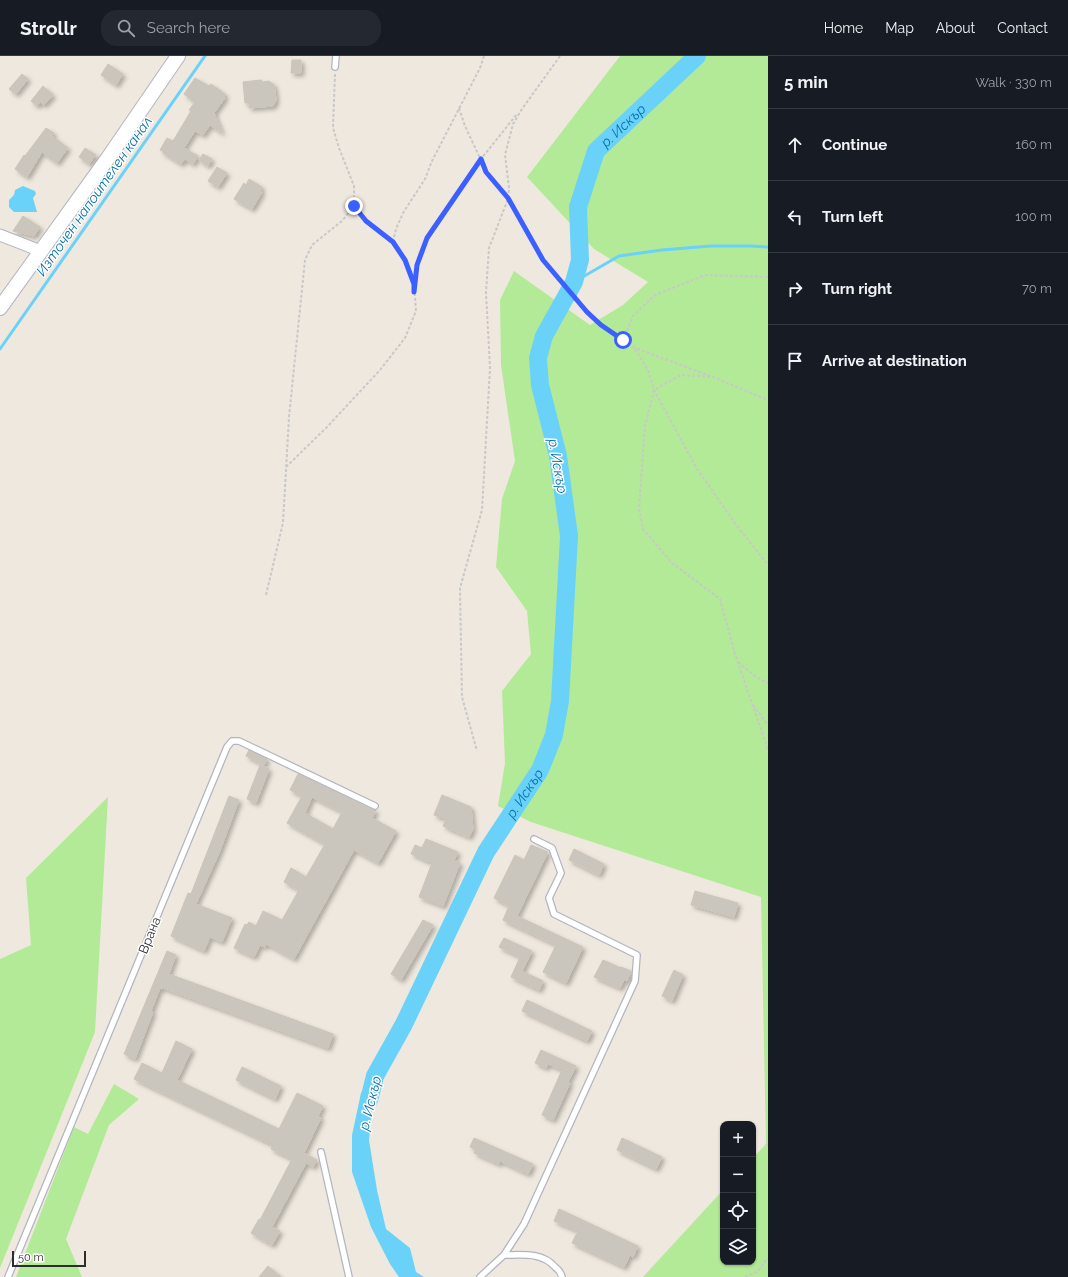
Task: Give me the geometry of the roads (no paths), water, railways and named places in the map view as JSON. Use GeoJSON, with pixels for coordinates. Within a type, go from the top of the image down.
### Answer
{"type":"FeatureCollection","features":[{"type":"Feature","properties":{"kind":"street"},"geometry":{"type":"LineString","coordinates":[[0,308],[108,158],[178,56]]}},
{"type":"Feature","properties":{"kind":"street"},"geometry":{"type":"LineString","coordinates":[[0,235],[41,251]]}},
{"type":"Feature","properties":{"kind":"lane"},"geometry":{"type":"LineString","coordinates":[[335,67],[336,56]]}},
{"type":"Feature","properties":{"kind":"lane","name":"Врана"},"geometry":{"type":"LineString","coordinates":[[8,1277],[227,747],[232,741],[239,741],[375,806]]}},
{"type":"Feature","properties":{"kind":"lane"},"geometry":{"type":"LineString","coordinates":[[483,1276],[504,1255],[524,1224],[635,981],[637,954],[554,914],[548,898],[561,872],[552,848],[534,839]]}},
{"type":"Feature","properties":{"kind":"lane"},"geometry":{"type":"LineString","coordinates":[[321,1152],[349,1277]]}},
{"type":"Feature","properties":{"kind":"lane"},"geometry":{"type":"LineString","coordinates":[[504,1255],[533,1255],[549,1260],[561,1272],[562,1277]]}},
{"type":"Feature","properties":{"kind":"water"},"geometry":{"type":"Polygon","coordinates":[[[23,186],[35,191],[36,194],[33,198],[37,212],[14,212],[9,207],[9,200],[14,195],[15,190],[23,186]]]}},
{"type":"Feature","properties":{"kind":"water"},"geometry":{"type":"Polygon","coordinates":[[[375,1076],[369,1140],[377,1190],[386,1229],[410,1248],[416,1272],[424,1277],[399,1277],[390,1264],[371,1227],[352,1172],[352,1135],[361,1093],[375,1076]]]}},
{"type":"Feature","properties":{"kind":"waterway","name":"Източен напоителен канал"},"geometry":{"type":"LineString","coordinates":[[0,349],[205,56]]}},
{"type":"Feature","properties":{"kind":"waterway","name":"р. Искър"},"geometry":{"type":"LineString","coordinates":[[369,1100],[375,1076],[404,1024],[486,852],[540,770],[554,735],[560,701],[569,536],[558,456],[540,385],[538,358],[544,336],[574,282],[580,260],[578,207],[596,151],[697,56]]}},
{"type":"Feature","properties":{"kind":"waterway","name":"р. Искър"},"geometry":{"type":"LineString","coordinates":[[574,282],[619,256],[662,250],[711,246],[768,247]]}}]}
